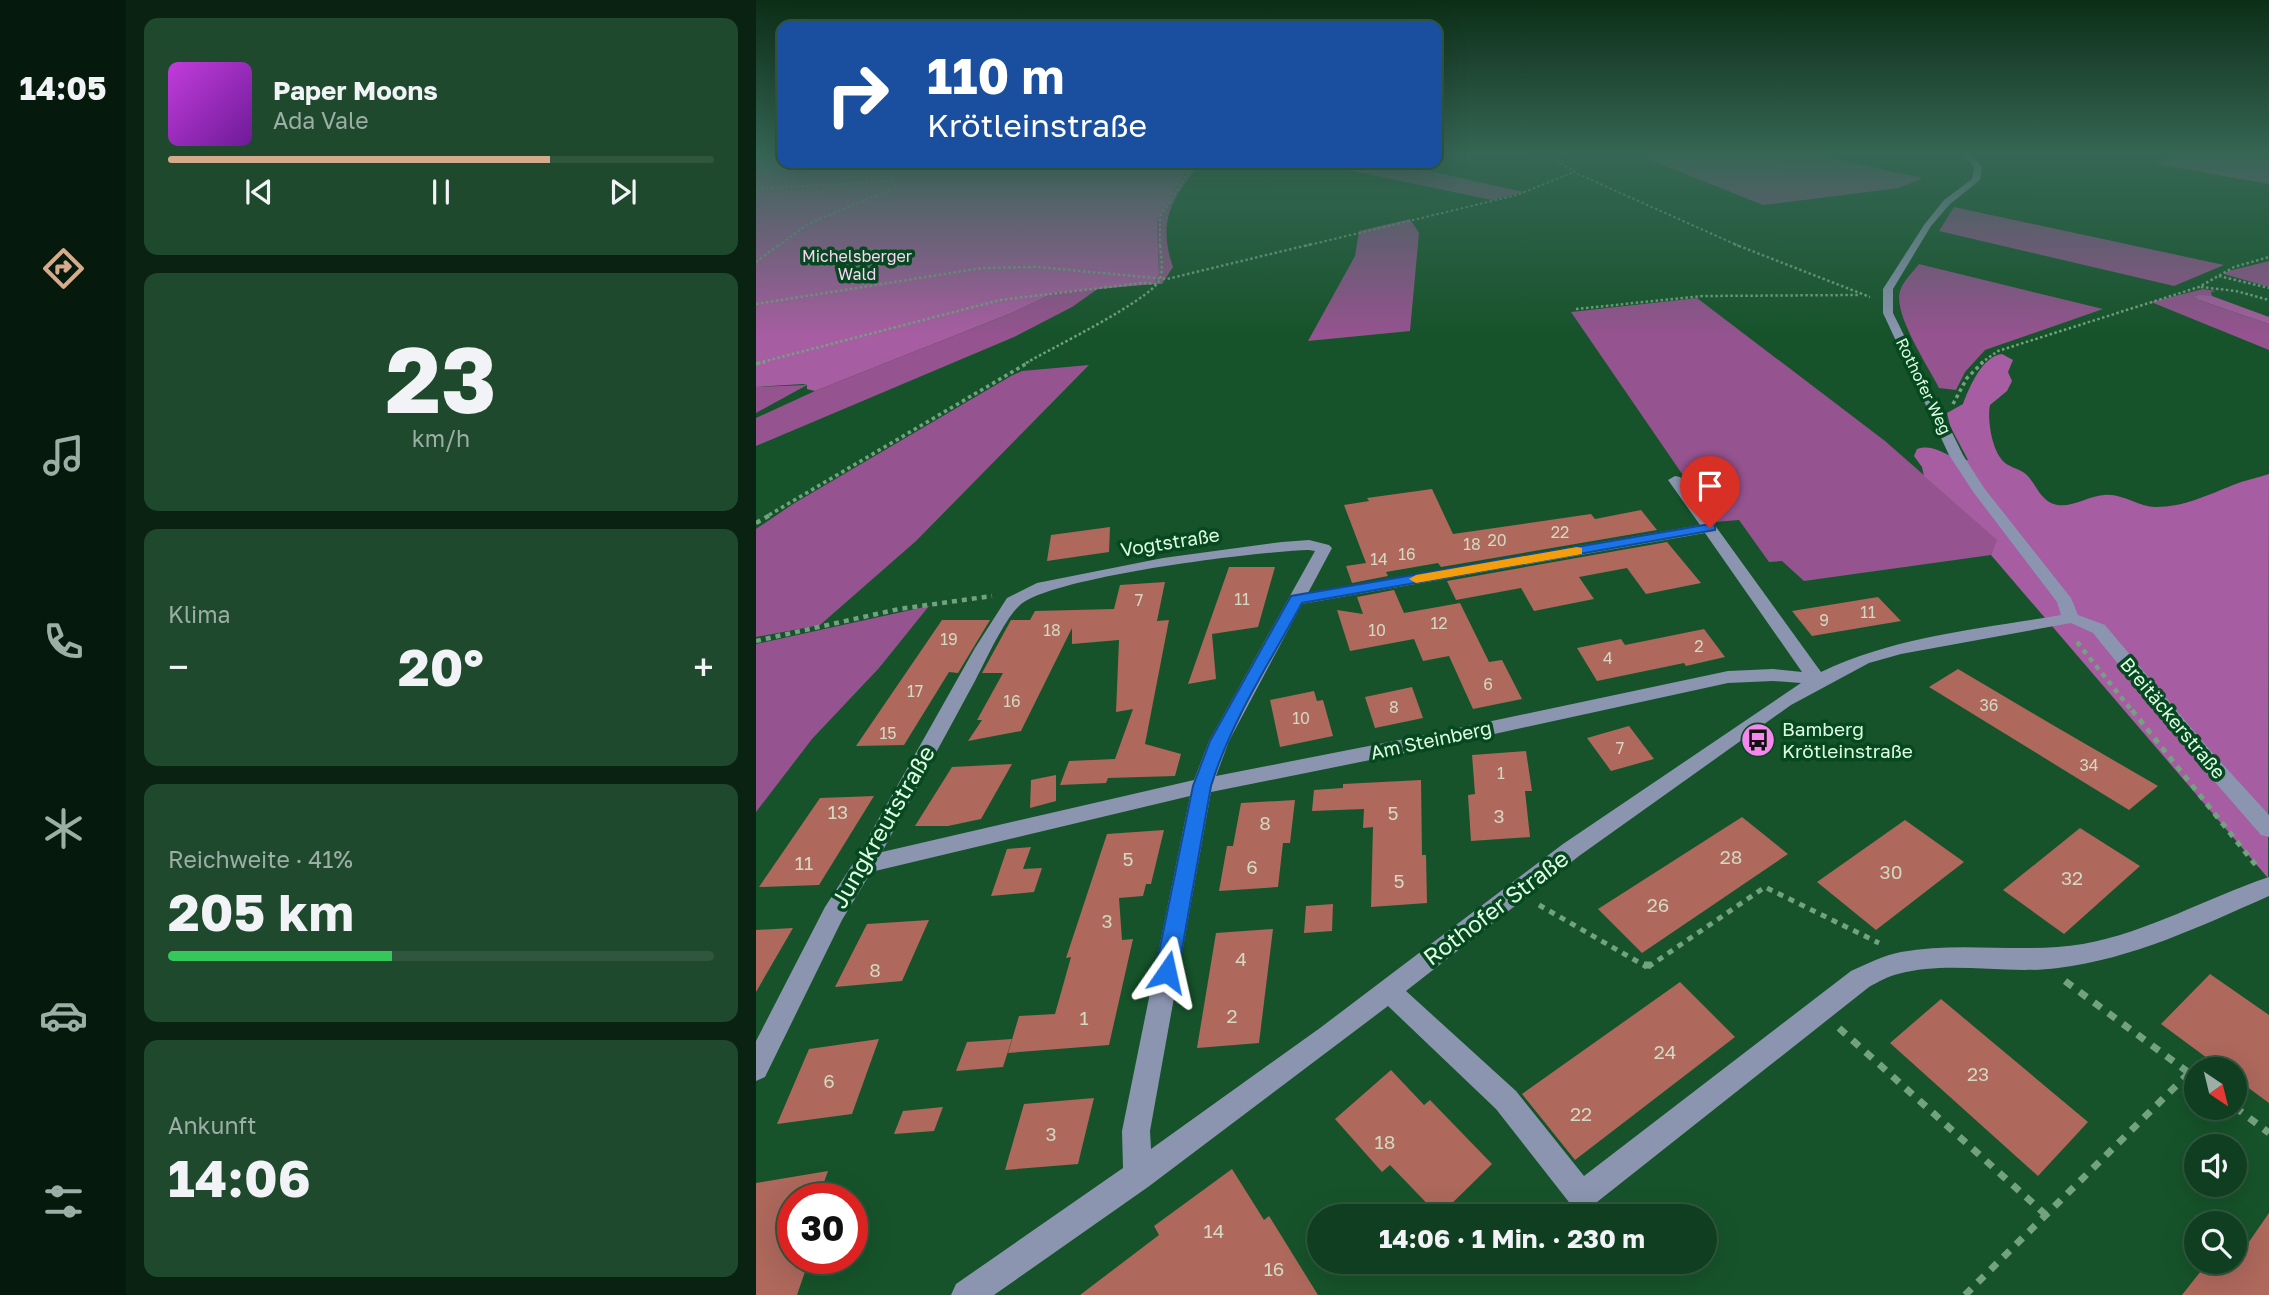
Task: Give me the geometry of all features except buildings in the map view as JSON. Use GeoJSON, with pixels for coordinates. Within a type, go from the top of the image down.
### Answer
{"type":"FeatureCollection","features":[{"type":"Feature","properties":{"kind":"street"},"geometry":{"type":"LineString","coordinates":[[1887,302],[1888,289],[1937,214]]}},
{"type":"Feature","properties":{"kind":"street","name":"Rothofer Weg"},"geometry":{"type":"LineString","coordinates":[[1887,302],[1888,313],[1956,454],[1979,489],[2066,601],[2065,619]]}},
{"type":"Feature","properties":{"kind":"street"},"geometry":{"type":"LineString","coordinates":[[1675,480],[1818,681]]}},
{"type":"Feature","properties":{"kind":"street"},"geometry":{"type":"LineString","coordinates":[[1138,1177],[1136,1131],[1202,786],[1219,741],[1296,600],[1710,528]]}},
{"type":"Feature","properties":{"kind":"street","name":"Vogtstraße"},"geometry":{"type":"LineString","coordinates":[[1024,594],[1043,586],[1143,567],[1291,545],[1316,544],[1324,548],[1296,600]]}},
{"type":"Feature","properties":{"kind":"street","name":"Jungkreutstraße"},"geometry":{"type":"LineString","coordinates":[[756,1068],[808,960],[984,648],[1013,602],[1024,594]]}},
{"type":"Feature","properties":{"kind":"street","name":"Rothofer Straße"},"geometry":{"type":"LineString","coordinates":[[967,1295],[1138,1177],[1648,795],[1818,681],[1863,659],[1900,649],[2065,619]]}},
{"type":"Feature","properties":{"kind":"street","name":"Breitäckerstraße"},"geometry":{"type":"LineString","coordinates":[[2065,619],[2087,622],[2099,629],[2269,829]]}},
{"type":"Feature","properties":{"kind":"street","name":"Am Steinberg"},"geometry":{"type":"LineString","coordinates":[[864,865],[1202,786],[1435,740],[1728,677],[1766,673],[1793,674],[1818,681]]}},
{"type":"Feature","properties":{"kind":"street"},"geometry":{"type":"LineString","coordinates":[[1388,990],[1506,1100],[1582,1196],[1860,979],[1905,962],[1971,958],[2042,959],[2096,952],[2143,939],[2265,879]]}},
{"type":"Feature","properties":{"kind":"path"},"geometry":{"type":"LineString","coordinates":[[756,262],[808,225],[833,214]]}},
{"type":"Feature","properties":{"kind":"path"},"geometry":{"type":"LineString","coordinates":[[756,523],[984,387],[1131,304],[1159,281],[1162,214]]}},
{"type":"Feature","properties":{"kind":"path"},"geometry":{"type":"LineString","coordinates":[[756,364],[1000,300],[1159,281],[1436,214]]}},
{"type":"Feature","properties":{"kind":"path"},"geometry":{"type":"LineString","coordinates":[[1667,214],[1721,239],[1887,302]]}},
{"type":"Feature","properties":{"kind":"path"},"geometry":{"type":"LineString","coordinates":[[1936,410],[1949,407],[1964,391],[1966,380],[1987,358],[1998,351],[2200,287],[2240,264],[2269,257]]}},
{"type":"Feature","properties":{"kind":"path"},"geometry":{"type":"LineString","coordinates":[[756,304],[982,268],[1037,267],[1159,281]]}},
{"type":"Feature","properties":{"kind":"path"},"geometry":{"type":"LineString","coordinates":[[2218,276],[2269,288]]}},
{"type":"Feature","properties":{"kind":"path"},"geometry":{"type":"LineString","coordinates":[[2200,287],[2236,291],[2269,300]]}},
{"type":"Feature","properties":{"kind":"path"},"geometry":{"type":"LineString","coordinates":[[1576,309],[1702,296],[1863,295]]}},
{"type":"Feature","properties":{"kind":"path"},"geometry":{"type":"LineString","coordinates":[[756,641],[925,605],[1024,594]]}},
{"type":"Feature","properties":{"kind":"path"},"geometry":{"type":"LineString","coordinates":[[2065,619],[2265,879]]}},
{"type":"Feature","properties":{"kind":"path"},"geometry":{"type":"LineString","coordinates":[[1516,892],[1648,967],[1765,887],[1888,947],[1905,962]]}},
{"type":"Feature","properties":{"kind":"path"},"geometry":{"type":"LineString","coordinates":[[2042,959],[2056,974],[2184,1069]]}},
{"type":"Feature","properties":{"kind":"path"},"geometry":{"type":"LineString","coordinates":[[1821,1011],[2046,1215]]}},
{"type":"Feature","properties":{"kind":"path"},"geometry":{"type":"LineString","coordinates":[[1965,1295],[2184,1078]]}},
{"type":"Feature","properties":{"kind":"path"},"geometry":{"type":"LineString","coordinates":[[2247,1116],[2269,1133]]}},
{"type":"Feature","properties":{"kind":"shaded area"},"geometry":{"type":"Polygon","coordinates":[[[1161,214],[1169,214],[1168,251],[1173,267],[1162,284],[1154,284],[1159,274],[1157,222],[1161,214]]]}},
{"type":"Feature","properties":{"kind":"shaded area"},"geometry":{"type":"Polygon","coordinates":[[[1949,214],[1989,214],[2224,265],[2174,286],[1939,231],[1949,214]]]}},
{"type":"Feature","properties":{"kind":"shaded area"},"geometry":{"type":"Polygon","coordinates":[[[1410,219],[1419,233],[1410,331],[1308,341],[1355,256],[1359,231],[1410,219]]]}},
{"type":"Feature","properties":{"kind":"shaded area"},"geometry":{"type":"Polygon","coordinates":[[[2269,261],[2269,287],[2224,274],[2228,271],[2269,261]]]}},
{"type":"Feature","properties":{"kind":"shaded area"},"geometry":{"type":"Polygon","coordinates":[[[1919,264],[2103,309],[1985,350],[1965,372],[1956,390],[1939,388],[1906,326],[1899,301],[1901,287],[1919,264]]]}},
{"type":"Feature","properties":{"kind":"shaded area"},"geometry":{"type":"Polygon","coordinates":[[[1099,288],[1072,307],[1014,337],[756,446],[756,418],[1054,293],[1099,288]]]}},
{"type":"Feature","properties":{"kind":"shaded area"},"geometry":{"type":"Polygon","coordinates":[[[2203,289],[2216,291],[2211,292],[2212,296],[2199,300],[2269,324],[2269,350],[2151,302],[2203,289]]]}},
{"type":"Feature","properties":{"kind":"shaded area"},"geometry":{"type":"Polygon","coordinates":[[[1697,298],[1885,441],[1998,540],[1991,555],[1804,581],[1782,561],[1769,562],[1739,520],[1715,522],[1571,312],[1697,298]]]}},
{"type":"Feature","properties":{"kind":"shaded area"},"geometry":{"type":"Polygon","coordinates":[[[1089,365],[916,541],[820,625],[756,637],[756,529],[793,504],[1011,376],[1022,371],[1089,365]]]}},
{"type":"Feature","properties":{"kind":"shaded area"},"geometry":{"type":"Polygon","coordinates":[[[807,385],[756,413],[756,387],[807,385]]]}},
{"type":"Feature","properties":{"kind":"shaded area"},"geometry":{"type":"Polygon","coordinates":[[[929,606],[879,668],[812,739],[756,812],[756,644],[929,606]]]}},
{"type":"Feature","properties":{"kind":"green space","name":"Michelsberger Wald"},"geometry":{"type":"Polygon","coordinates":[[[756,214],[1161,214],[1157,222],[1159,274],[1154,284],[1054,293],[1014,312],[815,391],[807,389],[807,385],[803,384],[756,387],[756,214]]]}},
{"type":"Feature","properties":{"kind":"green space"},"geometry":{"type":"Polygon","coordinates":[[[2212,296],[2269,317],[2269,324],[2199,300],[2195,297],[2212,296]]]}},
{"type":"Feature","properties":{"kind":"green space"},"geometry":{"type":"Polygon","coordinates":[[[2002,354],[2013,360],[2008,372],[2012,381],[2007,391],[1990,405],[1990,427],[1994,443],[2004,462],[2027,475],[2042,496],[2051,503],[2064,505],[2111,495],[2149,506],[2176,505],[2269,474],[2268,878],[1991,555],[1997,540],[1924,476],[1922,467],[1914,456],[1917,449],[1931,448],[1961,460],[1968,460],[1950,426],[1947,413],[1963,404],[1982,366],[2002,354]]]}},
{"type":"Feature","properties":{"kind":"slow traffic"},"geometry":{"type":"LineString","coordinates":[[1416,579],[1577,551]]}},
{"type":"Feature","properties":{"kind":"place","name":"Bamberg Krötleinstraße"},"geometry":{"type":"Point","coordinates":[1758,740]}},
{"type":"Feature","properties":{"kind":"route"},"geometry":{"type":"LineString","coordinates":[[1167,972],[1208,766],[1296,600],[1710,528]]}}]}
